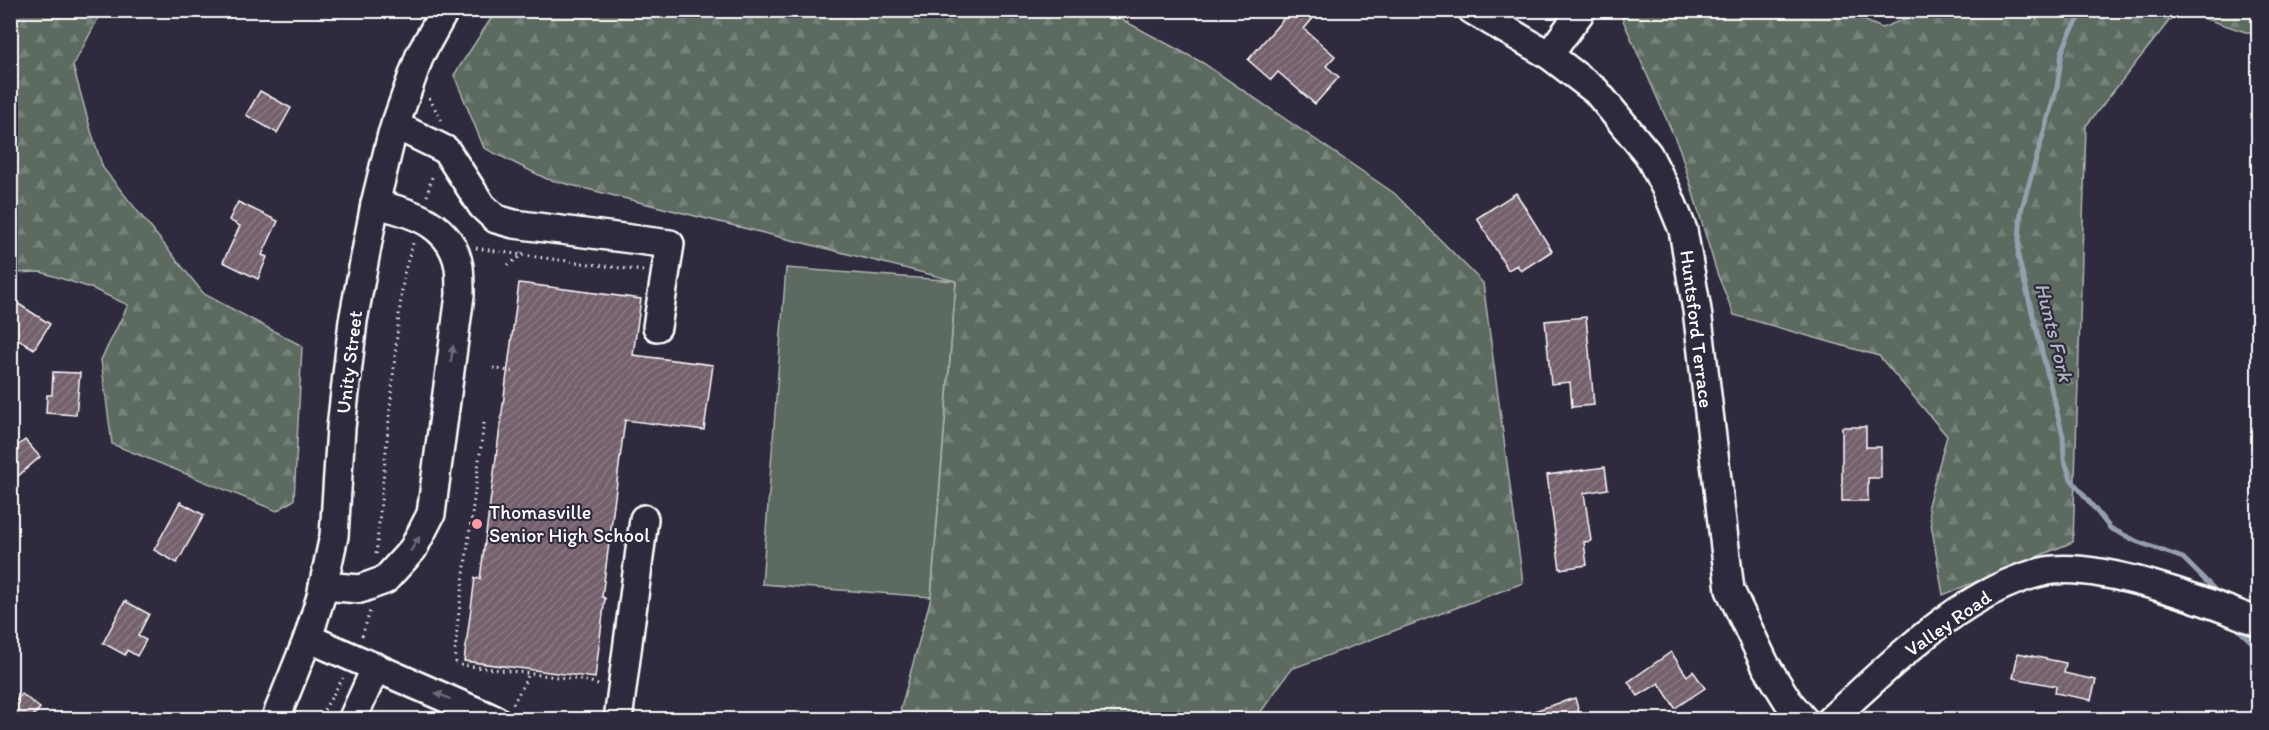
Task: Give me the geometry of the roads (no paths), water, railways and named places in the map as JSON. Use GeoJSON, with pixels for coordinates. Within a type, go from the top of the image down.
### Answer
{"type":"FeatureCollection","features":[{"type":"Feature","properties":{"kind":"street","name":"Unity Street"},"geometry":{"type":"LineString","coordinates":[[275,720],[308,638],[334,536],[341,428],[353,321],[375,204],[395,125],[420,55],[445,10]]}},
{"type":"Feature","properties":{"kind":"street","name":"Huntsford Terrace"},"geometry":{"type":"LineString","coordinates":[[1472,10],[1549,55],[1596,91],[1648,154],[1667,191],[1683,230],[1697,310],[1730,590],[1765,664],[1788,701],[1804,720]]}},
{"type":"Feature","properties":{"kind":"street"},"geometry":{"type":"LineString","coordinates":[[1549,55],[1582,10]]}},
{"type":"Feature","properties":{"kind":"street"},"geometry":{"type":"LineString","coordinates":[[395,125],[446,150],[482,207],[496,219],[514,224],[670,244],[657,327]]}},
{"type":"Feature","properties":{"kind":"street"},"geometry":{"type":"LineString","coordinates":[[323,586],[360,589],[385,580],[414,549],[431,514],[460,295],[459,266],[448,241],[430,222],[410,212],[375,204]]}},
{"type":"Feature","properties":{"kind":"street"},"geometry":{"type":"LineString","coordinates":[[620,706],[644,519]]}},
{"type":"Feature","properties":{"kind":"street","name":"Valley Road"},"geometry":{"type":"LineString","coordinates":[[1830,720],[1917,642],[1970,604],[2007,584],[2044,571],[2074,569],[2116,577],[2170,591],[2259,622]]}},
{"type":"Feature","properties":{"kind":"street"},"geometry":{"type":"LineString","coordinates":[[308,638],[376,667],[503,715]]}},
{"type":"Feature","properties":{"kind":"street"},"geometry":{"type":"LineString","coordinates":[[352,720],[376,667]]}},
{"type":"Feature","properties":{"kind":"waterway","name":"Hunts Fork"},"geometry":{"type":"LineString","coordinates":[[2084,10],[2062,52],[2057,87],[2021,211],[2018,256],[2063,436],[2064,459],[2071,479],[2110,528],[2138,542],[2183,558],[2218,593]]}},
{"type":"Feature","properties":{"kind":"waterway","name":"Hunts Fork"},"geometry":{"type":"LineString","coordinates":[[2237,628],[2258,648]]}},
{"type":"Feature","properties":{"kind":"place","name":"Thomasville Senior High School"},"geometry":{"type":"Point","coordinates":[477,524]}}]}
